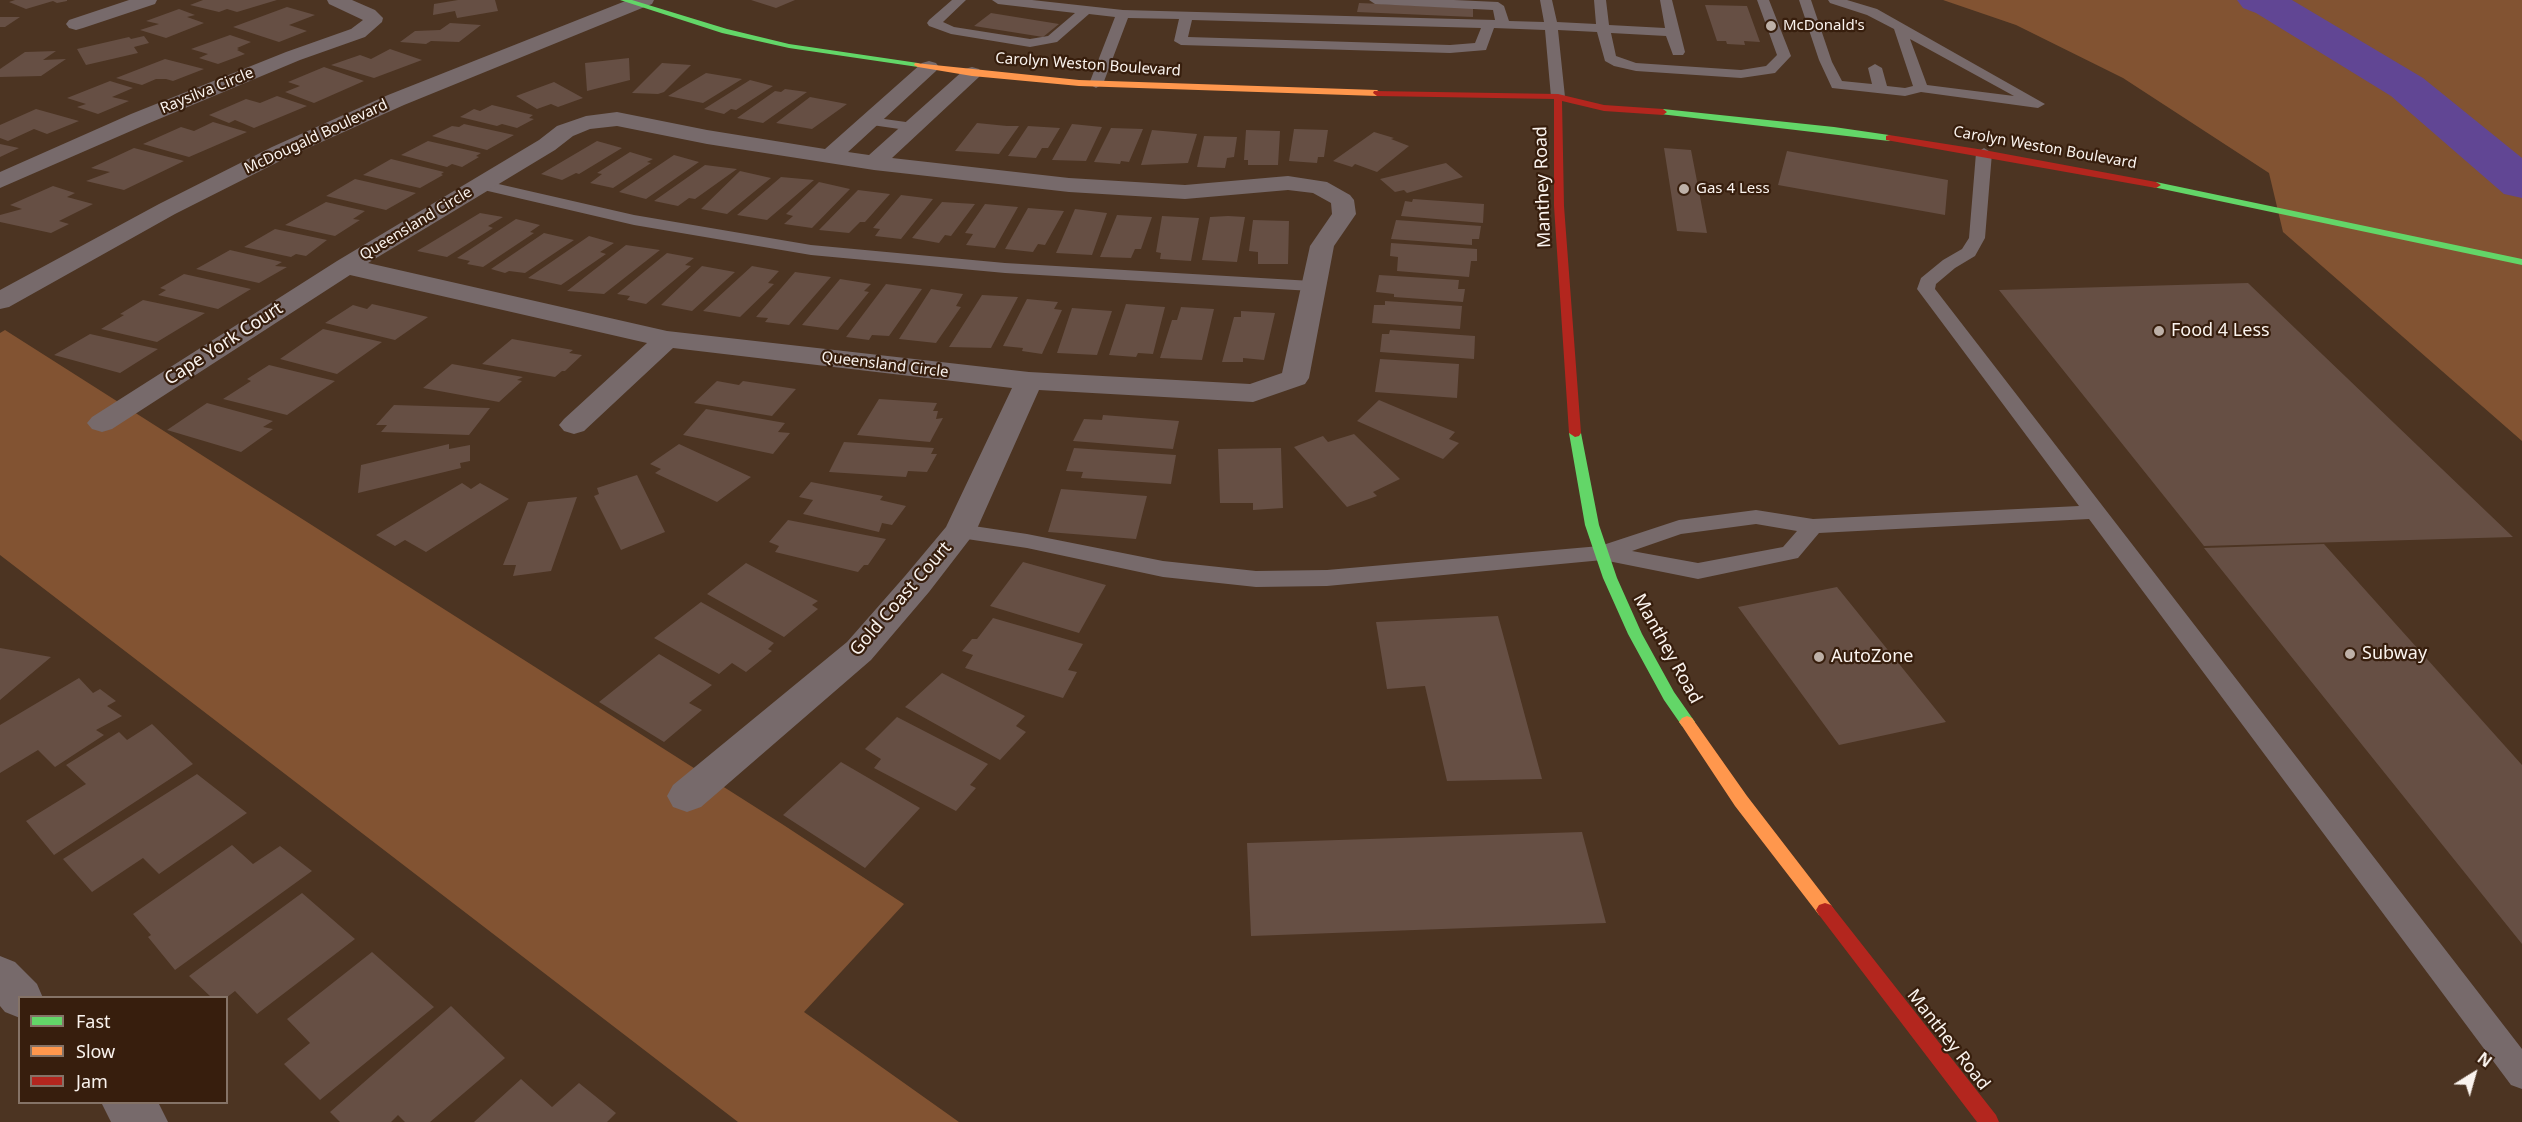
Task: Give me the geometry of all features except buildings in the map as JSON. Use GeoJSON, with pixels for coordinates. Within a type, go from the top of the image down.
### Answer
{"type":"FeatureCollection","features":[{"type":"Feature","properties":{"kind":"street"},"geometry":{"type":"LineString","coordinates":[[76,24],[148,0]]}},
{"type":"Feature","properties":{"kind":"street","name":"Raysilva Circle"},"geometry":{"type":"LineString","coordinates":[[0,181],[139,119],[358,33],[372,22],[368,14],[336,0]]}},
{"type":"Feature","properties":{"kind":"street","name":"Carolyn Weston Boulevard"},"geometry":{"type":"LineString","coordinates":[[634,1],[725,31],[789,46],[972,73],[1096,84],[1243,90],[1558,97],[1592,92]]}},
{"type":"Feature","properties":{"kind":"street","name":"McDougald Boulevard"},"geometry":{"type":"LineString","coordinates":[[7,288],[280,152],[396,99],[634,1]]}},
{"type":"Feature","properties":{"kind":"street"},"geometry":{"type":"LineString","coordinates":[[830,156],[929,67]]}},
{"type":"Feature","properties":{"kind":"street"},"geometry":{"type":"LineString","coordinates":[[874,163],[972,73]]}},
{"type":"Feature","properties":{"kind":"street","name":"Carolyn Weston Boulevard"},"geometry":{"type":"LineString","coordinates":[[1558,97],[1604,108],[1677,113],[1834,130],[1984,153],[2342,223],[2522,262]]}},
{"type":"Feature","properties":{"kind":"street","name":"Manthey Road"},"geometry":{"type":"LineString","coordinates":[[1558,97],[1559,206],[1576,441],[1592,525],[1610,578],[1640,645],[1669,696],[1734,792],[1989,1122]]}},
{"type":"Feature","properties":{"kind":"street","name":"Queensland Circle"},"geometry":{"type":"LineString","coordinates":[[617,119],[874,163],[1069,185],[1185,192],[1288,183],[1319,187],[1342,200],[1344,214],[1322,246],[1295,378],[1253,393],[1029,381],[667,339],[346,266],[547,145],[565,131],[586,123],[617,119]]}},
{"type":"Feature","properties":{"kind":"street","name":"Cape York Court"},"geometry":{"type":"LineString","coordinates":[[102,423],[346,266]]}},
{"type":"Feature","properties":{"kind":"street"},"geometry":{"type":"LineString","coordinates":[[574,425],[667,339]]}},
{"type":"Feature","properties":{"kind":"street","name":"Gold Coast Court"},"geometry":{"type":"LineString","coordinates":[[687,796],[859,651],[960,531],[1029,381]]}},
{"type":"Feature","properties":{"kind":"street"},"geometry":{"type":"LineString","coordinates":[[0,976],[19,996]]}},
{"type":"Feature","properties":{"kind":"street"},"geometry":{"type":"LineString","coordinates":[[126,1104],[144,1122]]}},
{"type":"Feature","properties":{"kind":"lane"},"geometry":{"type":"LineString","coordinates":[[960,0],[934,23],[951,30],[1030,43],[1052,39],[1086,10]]}},
{"type":"Feature","properties":{"kind":"lane"},"geometry":{"type":"LineString","coordinates":[[998,0],[1123,14],[1346,14],[1384,8],[1457,13],[1496,23],[1672,32]]}},
{"type":"Feature","properties":{"kind":"lane"},"geometry":{"type":"LineString","coordinates":[[1546,0],[1558,97]]}},
{"type":"Feature","properties":{"kind":"lane"},"geometry":{"type":"LineString","coordinates":[[1600,0],[1603,29],[1610,58],[1636,67],[1741,74],[1770,70],[1784,56],[1763,0]]}},
{"type":"Feature","properties":{"kind":"lane"},"geometry":{"type":"LineString","coordinates":[[1666,0],[1678,52]]}},
{"type":"Feature","properties":{"kind":"lane"},"geometry":{"type":"LineString","coordinates":[[1805,0],[1837,85],[1905,92],[1921,88],[2038,104],[1899,26],[1858,6],[1834,0]]}},
{"type":"Feature","properties":{"kind":"lane"},"geometry":{"type":"LineString","coordinates":[[1186,15],[1181,41],[1450,50],[1481,46],[1496,23],[1498,3],[1457,13]]}},
{"type":"Feature","properties":{"kind":"lane"},"geometry":{"type":"LineString","coordinates":[[1858,6],[1858,21]]}},
{"type":"Feature","properties":{"kind":"lane"},"geometry":{"type":"LineString","coordinates":[[1384,8],[1433,12]]}},
{"type":"Feature","properties":{"kind":"lane"},"geometry":{"type":"LineString","coordinates":[[1096,84],[1123,14]]}},
{"type":"Feature","properties":{"kind":"lane"},"geometry":{"type":"LineString","coordinates":[[1899,26],[1921,88]]}},
{"type":"Feature","properties":{"kind":"lane"},"geometry":{"type":"LineString","coordinates":[[1875,68],[1881,90]]}},
{"type":"Feature","properties":{"kind":"lane"},"geometry":{"type":"LineString","coordinates":[[870,121],[913,127]]}},
{"type":"Feature","properties":{"kind":"lane"},"geometry":{"type":"LineString","coordinates":[[1984,153],[1977,238],[1969,252],[1949,264],[1927,282],[1926,289],[2522,1074]]}},
{"type":"Feature","properties":{"kind":"lane"},"geometry":{"type":"LineString","coordinates":[[481,185],[634,220],[812,250],[1005,268],[1312,286]]}},
{"type":"Feature","properties":{"kind":"lane"},"geometry":{"type":"LineString","coordinates":[[960,531],[1027,541],[1163,569],[1256,579],[1327,578],[1602,553],[1679,527],[1756,518],[1814,526],[2096,512]]}},
{"type":"Feature","properties":{"kind":"lane"},"geometry":{"type":"LineString","coordinates":[[1602,553],[1698,572],[1790,553],[1814,526]]}},
{"type":"Feature","properties":{"kind":"shaded area"},"geometry":{"type":"Polygon","coordinates":[[[1943,0],[2522,0],[2522,441],[2283,232],[2269,173],[2123,78],[2016,25],[1943,0]]]}},
{"type":"Feature","properties":{"kind":"shaded area"},"geometry":{"type":"Polygon","coordinates":[[[5,330],[904,904],[804,1012],[959,1122],[738,1122],[0,555],[0,333],[5,330]]]}},
{"type":"Feature","properties":{"kind":"waterway"},"geometry":{"type":"LineString","coordinates":[[2257,0],[2270,4],[2407,87],[2522,183]]}},
{"type":"Feature","properties":{"kind":"traffic: fast"},"geometry":{"type":"LineString","coordinates":[[624,0],[725,31],[789,46],[918,65]]}},
{"type":"Feature","properties":{"kind":"traffic: fast"},"geometry":{"type":"LineString","coordinates":[[1663,112],[1889,138]]}},
{"type":"Feature","properties":{"kind":"traffic: fast"},"geometry":{"type":"LineString","coordinates":[[2156,185],[2522,262]]}},
{"type":"Feature","properties":{"kind":"traffic: fast"},"geometry":{"type":"LineString","coordinates":[[1575,433],[1592,525],[1610,578],[1635,634],[1669,696],[1687,722]]}},
{"type":"Feature","properties":{"kind":"traffic: slow"},"geometry":{"type":"LineString","coordinates":[[918,65],[972,73],[1079,83],[1377,93]]}},
{"type":"Feature","properties":{"kind":"traffic: slow"},"geometry":{"type":"LineString","coordinates":[[1687,722],[1741,801],[1825,910]]}},
{"type":"Feature","properties":{"kind":"traffic: jam"},"geometry":{"type":"LineString","coordinates":[[1377,93],[1558,97],[1604,108],[1663,112]]}},
{"type":"Feature","properties":{"kind":"traffic: jam"},"geometry":{"type":"LineString","coordinates":[[1558,97],[1559,206],[1575,433]]}},
{"type":"Feature","properties":{"kind":"traffic: jam"},"geometry":{"type":"LineString","coordinates":[[1889,138],[2156,185]]}},
{"type":"Feature","properties":{"kind":"traffic: jam"},"geometry":{"type":"LineString","coordinates":[[1825,910],[1989,1122]]}},
{"type":"Feature","properties":{"kind":"place","name":"McDonald's"},"geometry":{"type":"Point","coordinates":[1771,26]}},
{"type":"Feature","properties":{"kind":"place","name":"Gas 4 Less"},"geometry":{"type":"Point","coordinates":[1684,189]}},
{"type":"Feature","properties":{"kind":"place","name":"Food 4 Less"},"geometry":{"type":"Point","coordinates":[2159,331]}},
{"type":"Feature","properties":{"kind":"place","name":"Subway"},"geometry":{"type":"Point","coordinates":[2350,654]}},
{"type":"Feature","properties":{"kind":"place","name":"AutoZone"},"geometry":{"type":"Point","coordinates":[1819,657]}}]}
